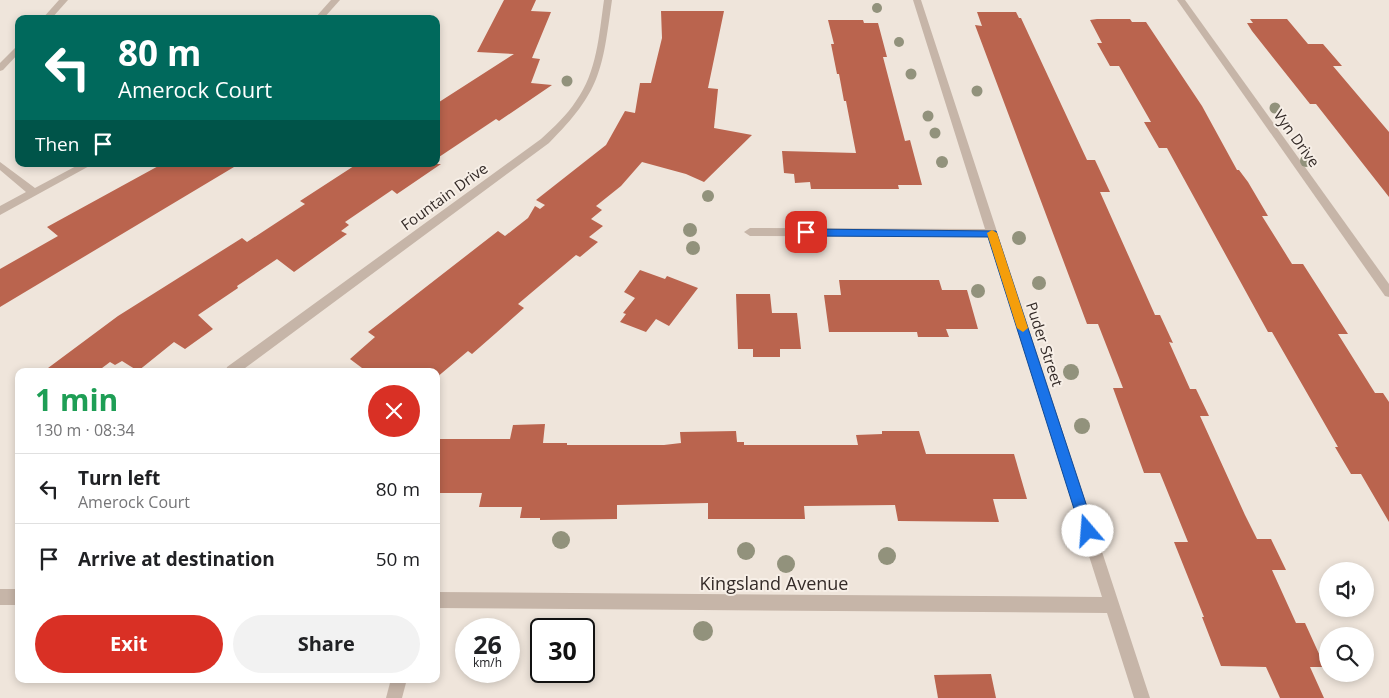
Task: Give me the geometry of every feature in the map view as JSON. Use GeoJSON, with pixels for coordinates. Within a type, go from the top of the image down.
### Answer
{"type":"FeatureCollection","features":[{"type":"Feature","properties":{"kind":"street"},"geometry":{"type":"LineString","coordinates":[[50,15],[64,0]]}},
{"type":"Feature","properties":{"kind":"street"},"geometry":{"type":"LineString","coordinates":[[322,15],[336,0]]}},
{"type":"Feature","properties":{"kind":"street","name":"Fountain Drive"},"geometry":{"type":"LineString","coordinates":[[236,368],[545,141],[569,118],[584,97],[594,77],[608,0]]}},
{"type":"Feature","properties":{"kind":"street","name":"Puder Street"},"geometry":{"type":"LineString","coordinates":[[917,0],[1142,698]]}},
{"type":"Feature","properties":{"kind":"street","name":"Vyn Drive"},"geometry":{"type":"LineString","coordinates":[[1181,0],[1389,293]]}},
{"type":"Feature","properties":{"kind":"street"},"geometry":{"type":"LineString","coordinates":[[0,68],[15,51]]}},
{"type":"Feature","properties":{"kind":"street"},"geometry":{"type":"LineString","coordinates":[[0,165],[34,193]]}},
{"type":"Feature","properties":{"kind":"street"},"geometry":{"type":"LineString","coordinates":[[0,211],[82,167]]}},
{"type":"Feature","properties":{"kind":"street"},"geometry":{"type":"LineString","coordinates":[[750,232],[992,233]]}},
{"type":"Feature","properties":{"kind":"street"},"geometry":{"type":"LineString","coordinates":[[0,597],[15,597]]}},
{"type":"Feature","properties":{"kind":"street","name":"Kingsland Avenue"},"geometry":{"type":"LineString","coordinates":[[440,600],[1112,605]]}},
{"type":"Feature","properties":{"kind":"street"},"geometry":{"type":"LineString","coordinates":[[394,698],[398,683]]}},
{"type":"Feature","properties":{"kind":"building"},"geometry":{"type":"Polygon","coordinates":[[[504,0],[536,0],[531,11],[551,12],[532,58],[540,59],[531,83],[552,85],[499,121],[496,119],[440,156],[440,101],[514,54],[477,52],[504,0]]]}},
{"type":"Feature","properties":{"kind":"building"},"geometry":{"type":"Polygon","coordinates":[[[661,11],[724,11],[708,88],[718,89],[714,128],[752,135],[704,182],[686,174],[642,162],[621,186],[596,206],[602,210],[591,219],[603,226],[589,237],[598,242],[580,257],[576,255],[518,304],[524,308],[472,354],[468,351],[440,375],[440,368],[362,368],[350,359],[375,337],[368,332],[498,231],[505,236],[528,218],[535,206],[540,209],[545,205],[536,200],[606,145],[625,111],[635,113],[640,83],[651,83],[662,38],[661,11]]]}},
{"type":"Feature","properties":{"kind":"building"},"geometry":{"type":"Polygon","coordinates":[[[977,12],[1016,12],[1019,18],[1021,18],[1087,160],[1095,160],[1110,192],[1100,192],[1155,315],[1160,315],[1173,343],[1169,342],[1190,389],[1196,389],[1209,416],[1200,416],[1245,515],[1257,539],[1271,539],[1286,570],[1272,570],[1296,623],[1305,623],[1319,654],[1319,667],[1310,667],[1324,698],[1280,698],[1266,667],[1221,666],[1174,542],[1188,542],[1160,473],[1144,473],[1113,388],[1123,388],[1098,324],[1087,324],[975,25],[982,26],[977,12]]]}},
{"type":"Feature","properties":{"kind":"building"},"geometry":{"type":"Polygon","coordinates":[[[1130,19],[1132,22],[1146,22],[1202,106],[1237,170],[1248,182],[1268,216],[1262,216],[1292,264],[1303,264],[1348,334],[1338,334],[1375,393],[1383,393],[1389,402],[1389,522],[1361,474],[1351,474],[1335,447],[1338,447],[1272,332],[1268,332],[1167,148],[1159,148],[1144,122],[1151,122],[1119,66],[1110,66],[1097,43],[1102,43],[1090,20],[1130,19]]]}},
{"type":"Feature","properties":{"kind":"building"},"geometry":{"type":"Polygon","coordinates":[[[1250,19],[1287,19],[1308,44],[1323,44],[1342,66],[1333,66],[1389,132],[1389,197],[1316,104],[1310,104],[1252,31],[1247,23],[1253,23],[1250,19]]]}},
{"type":"Feature","properties":{"kind":"building"},"geometry":{"type":"Polygon","coordinates":[[[828,20],[863,20],[864,23],[878,23],[887,57],[883,57],[905,141],[910,140],[922,185],[898,185],[899,189],[811,189],[810,182],[795,183],[794,174],[784,173],[782,151],[856,153],[846,101],[844,101],[839,74],[837,74],[831,44],[834,44],[828,20]]]}},
{"type":"Feature","properties":{"kind":"building"},"geometry":{"type":"Polygon","coordinates":[[[157,167],[234,167],[0,307],[0,269],[58,236],[47,227],[157,167]]]}},
{"type":"Feature","properties":{"kind":"building"},"geometry":{"type":"Polygon","coordinates":[[[352,167],[437,167],[397,194],[392,190],[345,222],[349,225],[341,231],[347,234],[294,272],[277,259],[237,286],[238,288],[198,315],[213,329],[185,349],[174,342],[142,368],[133,368],[122,361],[115,365],[110,362],[102,368],[48,368],[118,316],[242,238],[247,242],[305,204],[300,201],[352,167]]]}},
{"type":"Feature","properties":{"kind":"building"},"geometry":{"type":"Polygon","coordinates":[[[640,270],[665,279],[667,276],[698,288],[669,326],[656,319],[646,332],[620,322],[626,314],[623,313],[635,298],[624,292],[640,270]]]}},
{"type":"Feature","properties":{"kind":"building"},"geometry":{"type":"Polygon","coordinates":[[[839,280],[939,280],[942,290],[967,290],[978,329],[946,329],[949,337],[918,337],[917,332],[829,332],[824,295],[841,295],[839,280]]]}},
{"type":"Feature","properties":{"kind":"building"},"geometry":{"type":"Polygon","coordinates":[[[736,294],[770,294],[772,313],[797,313],[801,349],[780,349],[780,357],[753,357],[753,349],[738,349],[736,294]]]}},
{"type":"Feature","properties":{"kind":"building"},"geometry":{"type":"Polygon","coordinates":[[[545,424],[543,443],[567,443],[567,445],[664,445],[681,443],[680,432],[736,431],[737,442],[744,442],[744,445],[858,445],[856,435],[882,434],[882,431],[919,431],[926,454],[1014,454],[1027,499],[993,499],[999,522],[898,521],[895,505],[804,506],[805,519],[708,519],[708,503],[617,505],[617,519],[540,520],[540,518],[520,518],[522,507],[479,507],[482,493],[440,493],[440,439],[510,439],[513,425],[545,424]]]}},
{"type":"Feature","properties":{"kind":"building"},"geometry":{"type":"Polygon","coordinates":[[[991,674],[996,698],[938,698],[934,675],[991,674]]]}},
{"type":"Feature","properties":{"kind":"slow traffic"},"geometry":{"type":"LineString","coordinates":[[992,233],[1023,328]]}},
{"type":"Feature","properties":{"kind":"route"},"geometry":{"type":"LineString","coordinates":[[806,232],[992,233],[1088,531]]}}]}
